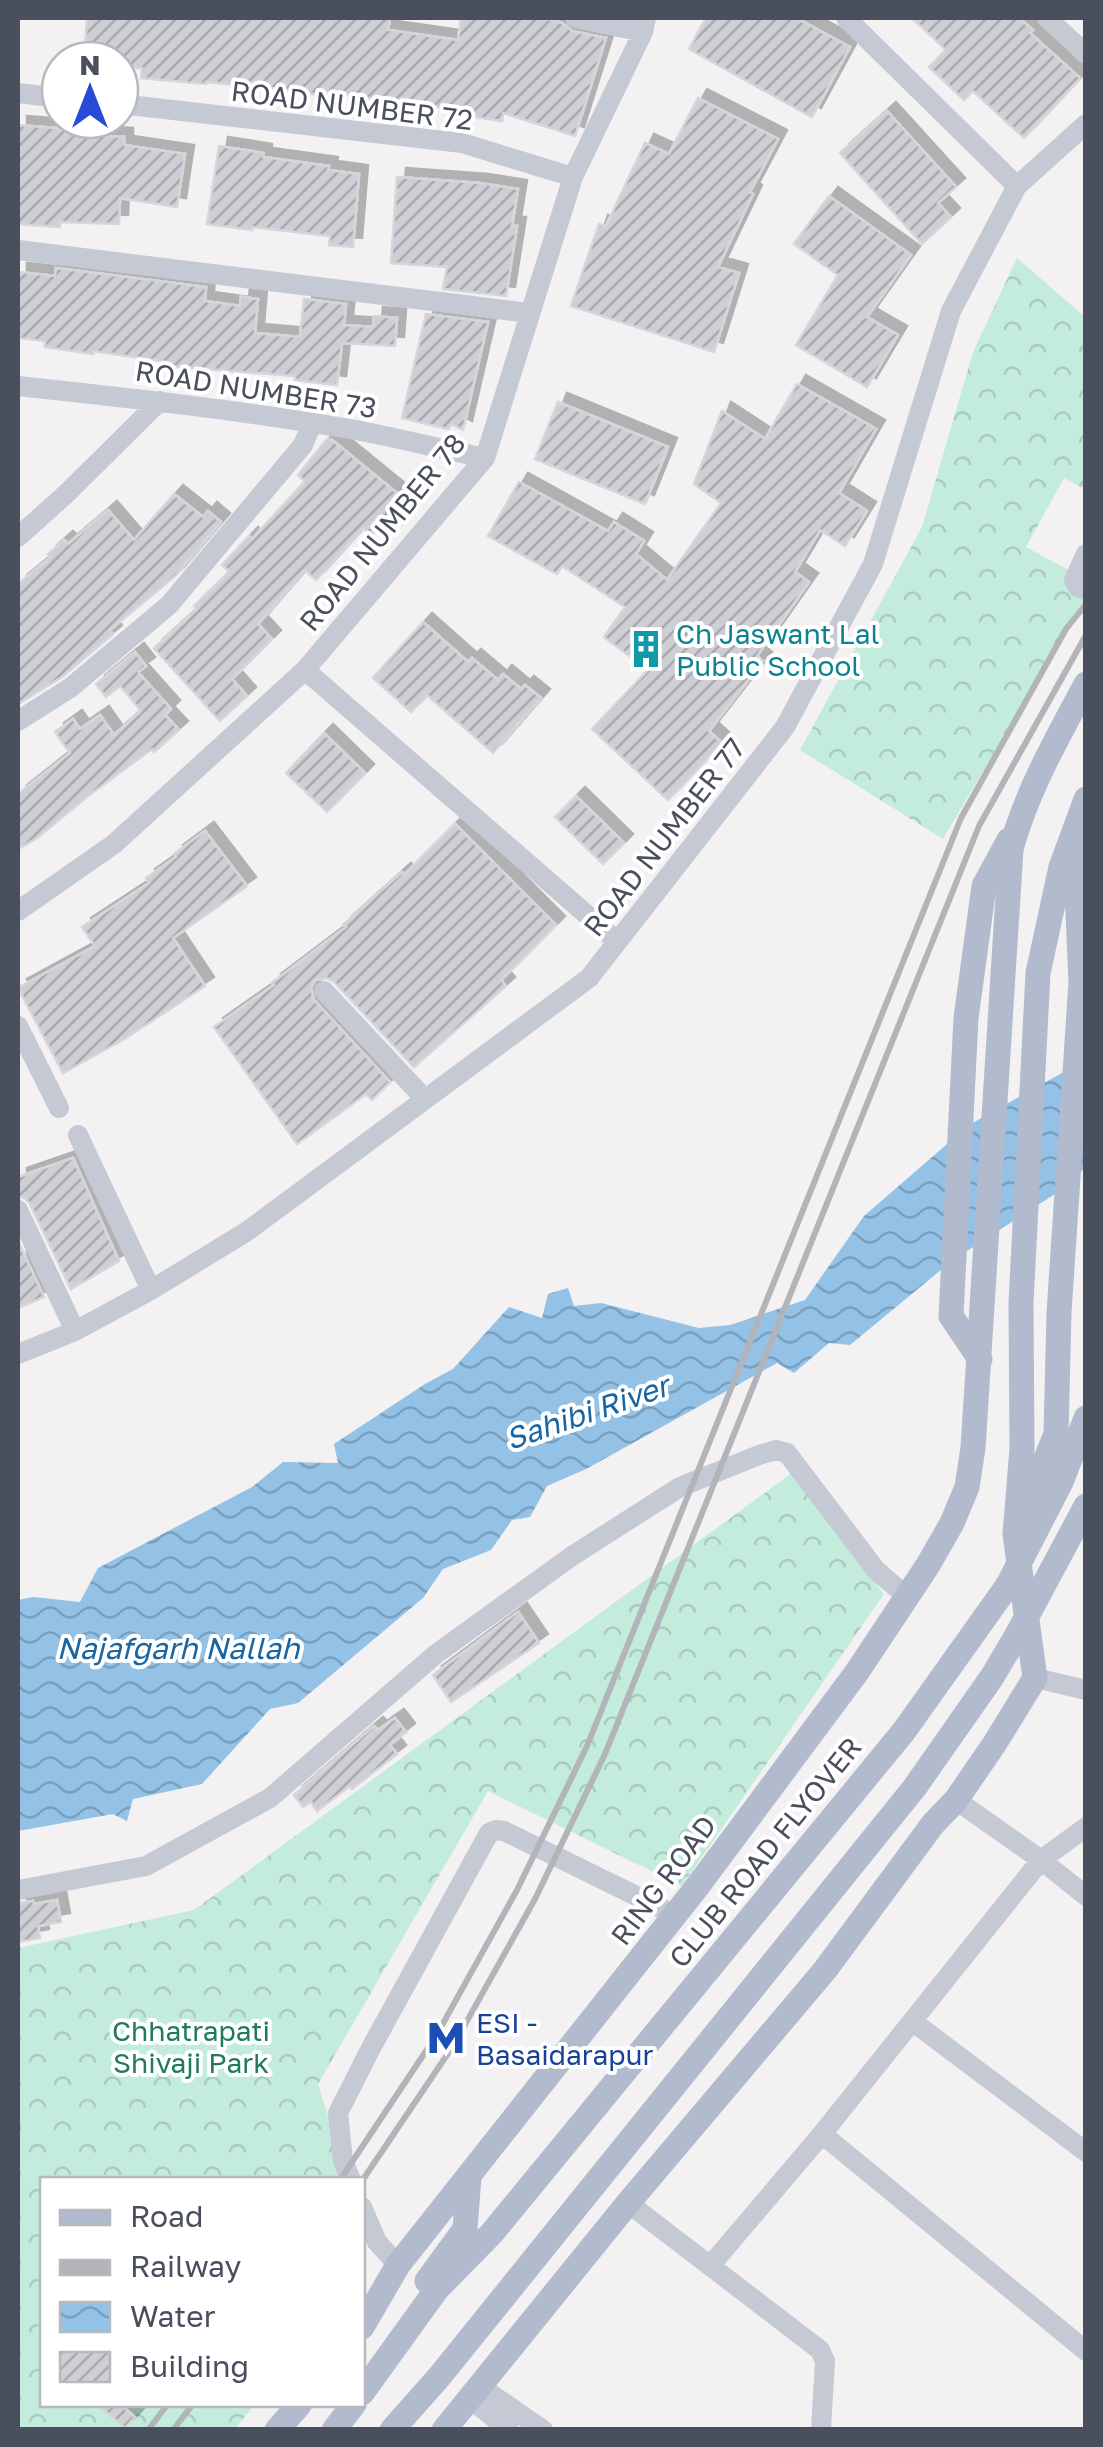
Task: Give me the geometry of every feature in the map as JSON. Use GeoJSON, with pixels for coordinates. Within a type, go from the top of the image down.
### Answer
{"type":"FeatureCollection","features":[{"type":"Feature","properties":{"kind":"main road"},"geometry":{"type":"LineString","coordinates":[[980,1359],[952,1316],[966,1018],[984,886],[1086,684]]}},
{"type":"Feature","properties":{"kind":"main road"},"geometry":{"type":"LineString","coordinates":[[444,2430],[628,2203],[825,1970],[933,1824],[956,1800],[1035,1678],[1016,1534],[1022,1449],[1021,1302],[1038,973],[1061,867],[1086,799]]}},
{"type":"Feature","properties":{"kind":"main road","name":"RING ROAD"},"geometry":{"type":"LineString","coordinates":[[365,2322],[398,2264],[675,1915],[857,1672],[952,1523],[967,1487],[973,1448],[1011,849],[1018,824]]}},
{"type":"Feature","properties":{"kind":"main road"},"geometry":{"type":"LineString","coordinates":[[1016,1534],[1056,1434],[1059,1313],[1081,982],[1074,830]]}},
{"type":"Feature","properties":{"kind":"main road","name":"CLUB ROAD FLYOVER"},"geometry":{"type":"LineString","coordinates":[[390,2355],[438,2289],[492,2233],[904,1731],[1008,1585],[1061,1482],[1086,1418]]}},
{"type":"Feature","properties":{"kind":"main road"},"geometry":{"type":"LineString","coordinates":[[392,2429],[445,2369],[915,1787],[992,1677],[1086,1506]]}},
{"type":"Feature","properties":{"kind":"main road"},"geometry":{"type":"LineString","coordinates":[[365,2390],[390,2355],[400,2318],[465,2229],[469,2176]]}},
{"type":"Feature","properties":{"kind":"main road"},"geometry":{"type":"LineString","coordinates":[[429,2430],[445,2391],[445,2369]]}},
{"type":"Feature","properties":{"kind":"main road"},"geometry":{"type":"LineString","coordinates":[[277,2430],[297,2407]]}},
{"type":"Feature","properties":{"kind":"main road"},"geometry":{"type":"LineString","coordinates":[[334,2430],[352,2407]]}},
{"type":"Feature","properties":{"kind":"street"},"geometry":{"type":"LineString","coordinates":[[575,18],[644,25]]}},
{"type":"Feature","properties":{"kind":"street"},"geometry":{"type":"LineString","coordinates":[[846,18],[1017,186]]}},
{"type":"Feature","properties":{"kind":"street"},"geometry":{"type":"LineString","coordinates":[[1047,18],[1086,54]]}},
{"type":"Feature","properties":{"kind":"street","name":"ROAD NUMBER 78"},"geometry":{"type":"LineString","coordinates":[[18,911],[114,844],[305,670],[484,458],[573,177],[644,25]]}},
{"type":"Feature","properties":{"kind":"street","name":"ROAD NUMBER 72"},"geometry":{"type":"LineString","coordinates":[[140,106],[462,143],[573,177]]}},
{"type":"Feature","properties":{"kind":"street","name":"ROAD NUMBER 77"},"geometry":{"type":"LineString","coordinates":[[18,1354],[75,1331],[246,1232],[589,978],[784,727],[873,564],[951,310],[1017,186],[1086,124]]}},
{"type":"Feature","properties":{"kind":"street"},"geometry":{"type":"LineString","coordinates":[[18,250],[529,312]]}},
{"type":"Feature","properties":{"kind":"street","name":"ROAD NUMBER 73"},"geometry":{"type":"LineString","coordinates":[[18,386],[312,423],[484,458]]}},
{"type":"Feature","properties":{"kind":"street"},"geometry":{"type":"LineString","coordinates":[[18,537],[160,401]]}},
{"type":"Feature","properties":{"kind":"street"},"geometry":{"type":"LineString","coordinates":[[18,721],[70,688],[170,605],[303,445],[312,423]]}},
{"type":"Feature","properties":{"kind":"street"},"geometry":{"type":"LineString","coordinates":[[1086,554],[1074,580],[1086,590]]}},
{"type":"Feature","properties":{"kind":"street"},"geometry":{"type":"LineString","coordinates":[[305,670],[617,941]]}},
{"type":"Feature","properties":{"kind":"street"},"geometry":{"type":"LineString","coordinates":[[324,991],[425,1099]]}},
{"type":"Feature","properties":{"kind":"street"},"geometry":{"type":"LineString","coordinates":[[18,1026],[59,1108]]}},
{"type":"Feature","properties":{"kind":"street"},"geometry":{"type":"LineString","coordinates":[[78,1135],[151,1290]]}},
{"type":"Feature","properties":{"kind":"street"},"geometry":{"type":"LineString","coordinates":[[18,1210],[75,1331]]}},
{"type":"Feature","properties":{"kind":"street"},"geometry":{"type":"LineString","coordinates":[[18,1890],[146,1866],[270,1798],[436,1654],[572,1556],[680,1488],[759,1455],[776,1450],[787,1453],[876,1570],[907,1596]]}},
{"type":"Feature","properties":{"kind":"street"},"geometry":{"type":"LineString","coordinates":[[1035,1678],[1086,1690]]}},
{"type":"Feature","properties":{"kind":"street"},"geometry":{"type":"LineString","coordinates":[[956,1800],[1086,1896]]}},
{"type":"Feature","properties":{"kind":"street"},"geometry":{"type":"LineString","coordinates":[[710,2266],[822,2134],[1041,1860],[1086,1827]]}},
{"type":"Feature","properties":{"kind":"street"},"geometry":{"type":"LineString","coordinates":[[350,2177],[338,2114],[489,1833],[504,1831],[675,1915]]}},
{"type":"Feature","properties":{"kind":"street"},"geometry":{"type":"LineString","coordinates":[[912,2021],[1086,2152]]}},
{"type":"Feature","properties":{"kind":"street"},"geometry":{"type":"LineString","coordinates":[[822,2134],[1086,2351]]}},
{"type":"Feature","properties":{"kind":"street"},"geometry":{"type":"LineString","coordinates":[[628,2203],[823,2354],[821,2430]]}},
{"type":"Feature","properties":{"kind":"street"},"geometry":{"type":"LineString","coordinates":[[365,2214],[377,2242],[398,2264]]}},
{"type":"Feature","properties":{"kind":"street"},"geometry":{"type":"LineString","coordinates":[[473,2392],[509,2430]]}},
{"type":"Feature","properties":{"kind":"street"},"geometry":{"type":"LineString","coordinates":[[473,2392],[543,2430]]}},
{"type":"Feature","properties":{"kind":"green space"},"geometry":{"type":"Polygon","coordinates":[[[1017,258],[1085,317],[1085,489],[1064,478],[1026,547],[1085,579],[1085,599],[943,839],[800,750],[922,527],[973,352],[1017,258]]]}},
{"type":"Feature","properties":{"kind":"green space","name":"Chhatrapati Shivaji Park"},"geometry":{"type":"Polygon","coordinates":[[[792,1473],[884,1594],[682,1886],[488,1791],[318,2084],[347,2177],[40,2177],[40,2407],[252,2407],[235,2429],[18,2429],[18,1948],[194,1910],[792,1473]]]}},
{"type":"Feature","properties":{"kind":"water","name":"Najafgarh Nallah"},"geometry":{"type":"Polygon","coordinates":[[[1085,1060],[1085,1168],[1058,1192],[953,1260],[850,1345],[829,1343],[794,1373],[777,1363],[586,1469],[547,1486],[530,1517],[512,1520],[491,1550],[443,1569],[423,1598],[298,1703],[270,1709],[202,1784],[133,1799],[127,1821],[113,1814],[18,1831],[18,1600],[33,1597],[80,1602],[98,1568],[252,1487],[283,1462],[338,1463],[334,1444],[453,1369],[509,1307],[542,1318],[548,1294],[568,1288],[574,1306],[601,1303],[699,1328],[730,1325],[805,1300],[864,1216],[969,1125],[1085,1060]]]}},
{"type":"Feature","properties":{"kind":"building"},"geometry":{"type":"Polygon","coordinates":[[[87,18],[390,18],[388,30],[458,40],[461,18],[544,18],[562,23],[572,31],[606,38],[575,136],[503,113],[502,121],[448,113],[448,109],[320,91],[319,95],[259,86],[141,78],[140,40],[85,40],[87,18]]]}},
{"type":"Feature","properties":{"kind":"building"},"geometry":{"type":"Polygon","coordinates":[[[706,18],[796,18],[850,47],[812,117],[689,49],[706,18]]]}},
{"type":"Feature","properties":{"kind":"building"},"geometry":{"type":"Polygon","coordinates":[[[912,18],[1019,18],[1080,78],[1024,138],[973,91],[964,100],[929,67],[946,50],[912,18]]]}},
{"type":"Feature","properties":{"kind":"building"},"geometry":{"type":"Polygon","coordinates":[[[698,98],[778,139],[718,267],[739,273],[714,352],[571,306],[599,224],[606,226],[645,143],[669,154],[698,98]]]}},
{"type":"Feature","properties":{"kind":"building"},"geometry":{"type":"Polygon","coordinates":[[[887,111],[956,187],[938,203],[951,217],[922,244],[840,153],[887,111]]]}},
{"type":"Feature","properties":{"kind":"building"},"geometry":{"type":"Polygon","coordinates":[[[18,125],[40,127],[40,140],[124,140],[124,145],[185,154],[177,207],[120,198],[119,224],[18,224],[18,125]]]}},
{"type":"Feature","properties":{"kind":"building"},"geometry":{"type":"Polygon","coordinates":[[[219,146],[359,174],[353,247],[329,245],[330,236],[207,224],[219,146]]]}},
{"type":"Feature","properties":{"kind":"building"},"geometry":{"type":"Polygon","coordinates":[[[397,177],[518,189],[512,226],[517,226],[506,296],[443,289],[447,267],[391,263],[397,177]]]}},
{"type":"Feature","properties":{"kind":"building"},"geometry":{"type":"Polygon","coordinates":[[[829,196],[911,255],[867,317],[898,335],[867,387],[796,345],[838,275],[794,244],[829,196]]]}},
{"type":"Feature","properties":{"kind":"building"},"geometry":{"type":"Polygon","coordinates":[[[56,268],[206,287],[205,301],[240,306],[241,297],[258,299],[255,333],[300,337],[304,299],[346,304],[344,325],[373,327],[374,316],[397,318],[395,346],[342,343],[337,385],[295,380],[295,376],[168,366],[168,362],[45,347],[45,341],[18,338],[18,272],[55,276],[56,268]]]}},
{"type":"Feature","properties":{"kind":"building"},"geometry":{"type":"Polygon","coordinates":[[[426,314],[488,322],[463,430],[451,424],[448,429],[402,418],[426,314]]]}},
{"type":"Feature","properties":{"kind":"building"},"geometry":{"type":"Polygon","coordinates":[[[797,384],[876,429],[839,493],[867,511],[845,546],[820,530],[795,572],[809,582],[757,656],[763,661],[709,731],[722,743],[668,800],[592,729],[648,670],[604,637],[625,607],[562,566],[557,574],[488,536],[519,482],[608,531],[614,522],[644,541],[636,554],[667,580],[721,503],[694,484],[722,411],[765,439],[797,384]]]}},
{"type":"Feature","properties":{"kind":"building"},"geometry":{"type":"Polygon","coordinates":[[[558,402],[668,447],[645,504],[535,459],[558,402]]]}},
{"type":"Feature","properties":{"kind":"building"},"geometry":{"type":"Polygon","coordinates":[[[327,439],[403,498],[372,535],[363,528],[316,580],[305,570],[258,624],[272,639],[232,679],[247,696],[220,721],[154,648],[230,572],[222,565],[249,536],[252,539],[305,481],[298,475],[327,439]]]}},
{"type":"Feature","properties":{"kind":"building"},"geometry":{"type":"Polygon","coordinates":[[[174,494],[203,517],[208,511],[221,522],[175,576],[110,630],[113,634],[62,677],[18,704],[18,584],[51,557],[48,554],[64,540],[68,544],[108,510],[134,540],[174,494]]]}},
{"type":"Feature","properties":{"kind":"building"},"geometry":{"type":"Polygon","coordinates":[[[423,622],[468,662],[472,658],[498,680],[503,674],[521,689],[525,685],[541,698],[493,753],[427,695],[411,712],[373,678],[423,622]]]}},
{"type":"Feature","properties":{"kind":"building"},"geometry":{"type":"Polygon","coordinates":[[[135,652],[146,666],[138,672],[171,709],[165,715],[179,730],[18,849],[18,794],[70,753],[55,732],[73,719],[80,729],[100,715],[114,735],[141,711],[120,686],[106,697],[96,684],[135,652]]]}},
{"type":"Feature","properties":{"kind":"building"},"geometry":{"type":"Polygon","coordinates":[[[324,733],[365,773],[327,812],[286,773],[324,733]]]}},
{"type":"Feature","properties":{"kind":"building"},"geometry":{"type":"Polygon","coordinates":[[[576,796],[624,843],[603,864],[555,817],[576,796]]]}},
{"type":"Feature","properties":{"kind":"building"},"geometry":{"type":"Polygon","coordinates":[[[455,824],[556,925],[501,980],[506,986],[414,1067],[334,982],[327,978],[315,980],[311,988],[314,1000],[390,1082],[372,1100],[366,1094],[297,1144],[214,1027],[346,927],[343,925],[402,872],[404,875],[455,824]]]}},
{"type":"Feature","properties":{"kind":"building"},"geometry":{"type":"Polygon","coordinates":[[[205,831],[247,886],[173,938],[205,986],[126,1038],[63,1073],[18,988],[95,946],[82,927],[149,883],[146,878],[205,831]]]}},
{"type":"Feature","properties":{"kind":"building"},"geometry":{"type":"Polygon","coordinates":[[[73,1158],[119,1261],[71,1289],[30,1204],[18,1196],[18,1177],[73,1158]]]}},
{"type":"Feature","properties":{"kind":"building"},"geometry":{"type":"Polygon","coordinates":[[[18,1241],[44,1297],[18,1308],[18,1241]]]}},
{"type":"Feature","properties":{"kind":"building"},"geometry":{"type":"Polygon","coordinates":[[[518,1612],[539,1643],[451,1702],[433,1675],[518,1612]]]}},
{"type":"Feature","properties":{"kind":"building"},"geometry":{"type":"Polygon","coordinates":[[[395,1718],[406,1732],[390,1745],[397,1754],[317,1811],[311,1802],[303,1807],[294,1795],[374,1726],[378,1730],[395,1718]]]}},
{"type":"Feature","properties":{"kind":"building"},"geometry":{"type":"Polygon","coordinates":[[[57,1900],[61,1922],[38,1926],[40,1938],[18,1942],[18,1903],[57,1900]]]}},
{"type":"Feature","properties":{"kind":"building"},"geometry":{"type":"Polygon","coordinates":[[[100,2407],[123,2407],[135,2417],[125,2428],[100,2407]]]}},
{"type":"Feature","properties":{"kind":"railway"},"geometry":{"type":"LineString","coordinates":[[342,2177],[436,2036],[517,1890],[587,1746],[961,818],[1066,629],[1086,604]]}},
{"type":"Feature","properties":{"kind":"railway"},"geometry":{"type":"LineString","coordinates":[[365,2177],[453,2046],[535,1899],[605,1754],[979,826],[1086,635]]}},
{"type":"Feature","properties":{"kind":"railway"},"geometry":{"type":"LineString","coordinates":[[148,2430],[166,2407]]}},
{"type":"Feature","properties":{"kind":"railway"},"geometry":{"type":"LineString","coordinates":[[173,2430],[191,2407]]}},
{"type":"Feature","properties":{"kind":"place","name":"Ch Jaswant Lal Public School"},"geometry":{"type":"Point","coordinates":[646,649]}},
{"type":"Feature","properties":{"kind":"place","name":"ESI - Basaidarapur"},"geometry":{"type":"Point","coordinates":[446,2038]}},
{"type":"Feature","properties":{"kind":"water label","name":"Sahibi River"},"geometry":{"type":"Point","coordinates":[587,1412]}}]}
